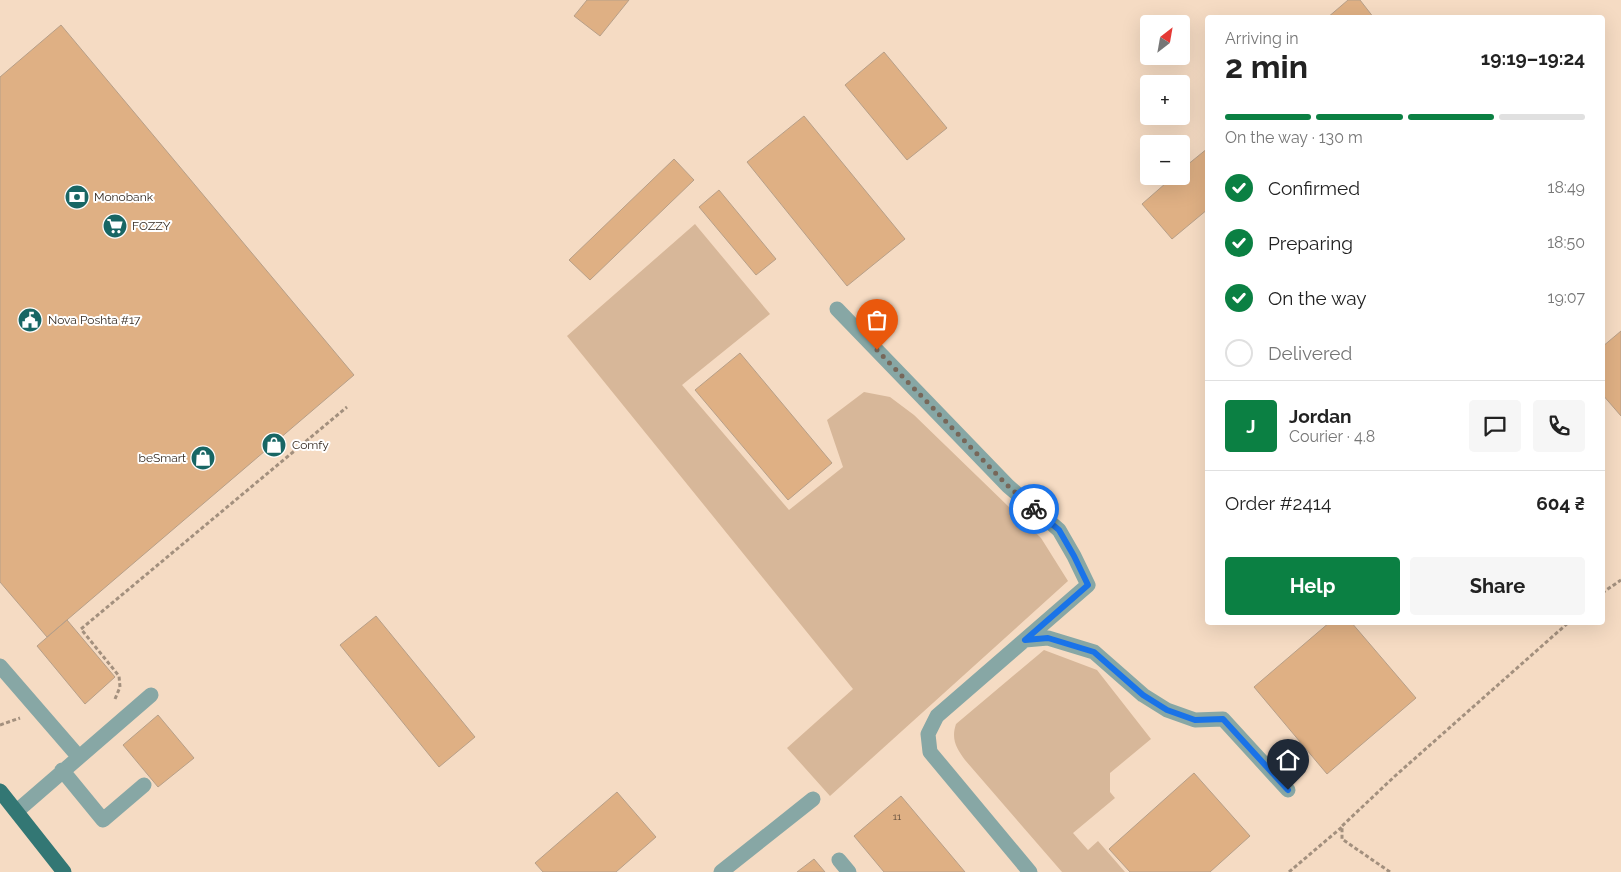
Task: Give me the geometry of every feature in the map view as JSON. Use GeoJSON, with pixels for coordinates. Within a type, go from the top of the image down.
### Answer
{"type":"FeatureCollection","features":[{"type":"Feature","properties":{"kind":"main road"},"geometry":{"type":"LineString","coordinates":[[0,791],[64,872]]}},
{"type":"Feature","properties":{"kind":"lane"},"geometry":{"type":"LineString","coordinates":[[837,310],[1008,486],[1059,530],[1088,585],[937,716],[928,734],[930,752],[1030,872]]}},
{"type":"Feature","properties":{"kind":"lane"},"geometry":{"type":"LineString","coordinates":[[1025,640],[1048,638],[1094,652],[1143,695],[1167,710],[1195,720],[1223,719],[1288,790]]}},
{"type":"Feature","properties":{"kind":"lane"},"geometry":{"type":"LineString","coordinates":[[0,666],[78,756]]}},
{"type":"Feature","properties":{"kind":"lane"},"geometry":{"type":"LineString","coordinates":[[16,811],[151,695]]}},
{"type":"Feature","properties":{"kind":"lane"},"geometry":{"type":"LineString","coordinates":[[62,770],[103,820],[144,785]]}},
{"type":"Feature","properties":{"kind":"lane"},"geometry":{"type":"LineString","coordinates":[[721,872],[812,799]]}},
{"type":"Feature","properties":{"kind":"lane"},"geometry":{"type":"LineString","coordinates":[[839,860],[849,872]]}},
{"type":"Feature","properties":{"kind":"path"},"geometry":{"type":"LineString","coordinates":[[114,699],[120,686],[118,676],[82,629],[347,407]]}},
{"type":"Feature","properties":{"kind":"path"},"geometry":{"type":"LineString","coordinates":[[1605,591],[1621,580]]}},
{"type":"Feature","properties":{"kind":"path"},"geometry":{"type":"LineString","coordinates":[[1289,872],[1566,625]]}},
{"type":"Feature","properties":{"kind":"path"},"geometry":{"type":"LineString","coordinates":[[1342,826],[1342,839],[1390,872]]}},
{"type":"Feature","properties":{"kind":"shaded area"},"geometry":{"type":"Polygon","coordinates":[[[695,224],[770,314],[682,385],[789,510],[843,467],[827,420],[864,392],[890,397],[914,415],[1041,538],[1068,581],[830,796],[787,748],[853,689],[567,336],[695,224]]]}},
{"type":"Feature","properties":{"kind":"shaded area"},"geometry":{"type":"Polygon","coordinates":[[[1044,650],[1097,670],[1151,739],[1110,773],[1110,792],[1115,798],[1073,833],[1088,850],[1098,841],[1125,872],[1062,872],[965,760],[955,743],[956,724],[1044,650]]]}},
{"type":"Feature","properties":{"kind":"building"},"geometry":{"type":"Polygon","coordinates":[[[587,0],[629,0],[600,36],[574,16],[587,0]]]}},
{"type":"Feature","properties":{"kind":"building"},"geometry":{"type":"Polygon","coordinates":[[[1348,0],[1360,0],[1372,15],[1330,15],[1348,0]]]}},
{"type":"Feature","properties":{"kind":"building","name":"FOZZY"},"geometry":{"type":"Polygon","coordinates":[[[61,25],[354,375],[47,637],[0,582],[0,77],[61,25]]]}},
{"type":"Feature","properties":{"kind":"building"},"geometry":{"type":"Polygon","coordinates":[[[884,52],[947,128],[907,160],[845,85],[884,52]]]}},
{"type":"Feature","properties":{"kind":"building"},"geometry":{"type":"Polygon","coordinates":[[[804,116],[905,239],[847,286],[747,162],[804,116]]]}},
{"type":"Feature","properties":{"kind":"building"},"geometry":{"type":"Polygon","coordinates":[[[1205,150],[1205,212],[1172,239],[1142,204],[1164,185],[1190,185],[1190,163],[1205,150]]]}},
{"type":"Feature","properties":{"kind":"building"},"geometry":{"type":"Polygon","coordinates":[[[674,159],[694,180],[590,280],[569,260],[674,159]]]}},
{"type":"Feature","properties":{"kind":"building"},"geometry":{"type":"Polygon","coordinates":[[[719,190],[776,259],[756,275],[699,207],[719,190]]]}},
{"type":"Feature","properties":{"kind":"building"},"geometry":{"type":"Polygon","coordinates":[[[1621,331],[1621,416],[1605,397],[1605,344],[1621,331]]]}},
{"type":"Feature","properties":{"kind":"building"},"geometry":{"type":"Polygon","coordinates":[[[740,353],[832,463],[788,500],[695,390],[740,353]]]}},
{"type":"Feature","properties":{"kind":"building"},"geometry":{"type":"Polygon","coordinates":[[[376,616],[475,737],[439,767],[340,645],[376,616]]]}},
{"type":"Feature","properties":{"kind":"building"},"geometry":{"type":"Polygon","coordinates":[[[67,620],[115,677],[85,704],[37,646],[67,620]]]}},
{"type":"Feature","properties":{"kind":"building"},"geometry":{"type":"Polygon","coordinates":[[[1326,625],[1354,625],[1416,698],[1327,774],[1254,687],[1326,625]]]}},
{"type":"Feature","properties":{"kind":"building"},"geometry":{"type":"Polygon","coordinates":[[[158,715],[194,758],[158,787],[123,745],[158,715]]]}},
{"type":"Feature","properties":{"kind":"building"},"geometry":{"type":"Polygon","coordinates":[[[1194,773],[1250,836],[1210,872],[1130,872],[1109,849],[1194,773]]]}},
{"type":"Feature","properties":{"kind":"building"},"geometry":{"type":"Polygon","coordinates":[[[617,792],[656,837],[616,872],[543,872],[535,863],[617,792]]]}},
{"type":"Feature","properties":{"kind":"building"},"geometry":{"type":"Polygon","coordinates":[[[901,796],[965,872],[884,872],[854,836],[901,796]]]}},
{"type":"Feature","properties":{"kind":"building"},"geometry":{"type":"Polygon","coordinates":[[[814,859],[825,872],[797,872],[814,859]]]}},
{"type":"Feature","properties":{"kind":"way so far"},"geometry":{"type":"LineString","coordinates":[[877,350],[1008,486],[1034,509]]}},
{"type":"Feature","properties":{"kind":"place","name":"Monobank"},"geometry":{"type":"Point","coordinates":[77,197]}},
{"type":"Feature","properties":{"kind":"place","name":"FOZZY"},"geometry":{"type":"Point","coordinates":[115,226]}},
{"type":"Feature","properties":{"kind":"place","name":"Nova Poshta #17"},"geometry":{"type":"Point","coordinates":[30,320]}},
{"type":"Feature","properties":{"kind":"place","name":"Comfy"},"geometry":{"type":"Point","coordinates":[274,445]}},
{"type":"Feature","properties":{"kind":"place","name":"beSmart"},"geometry":{"type":"Point","coordinates":[203,458]}},
{"type":"Feature","properties":{"kind":"route"},"geometry":{"type":"LineString","coordinates":[[1034,509],[1059,530],[1088,585],[1025,640],[1048,638],[1094,652],[1143,695],[1167,710],[1195,720],[1223,719],[1288,790]]}}]}
